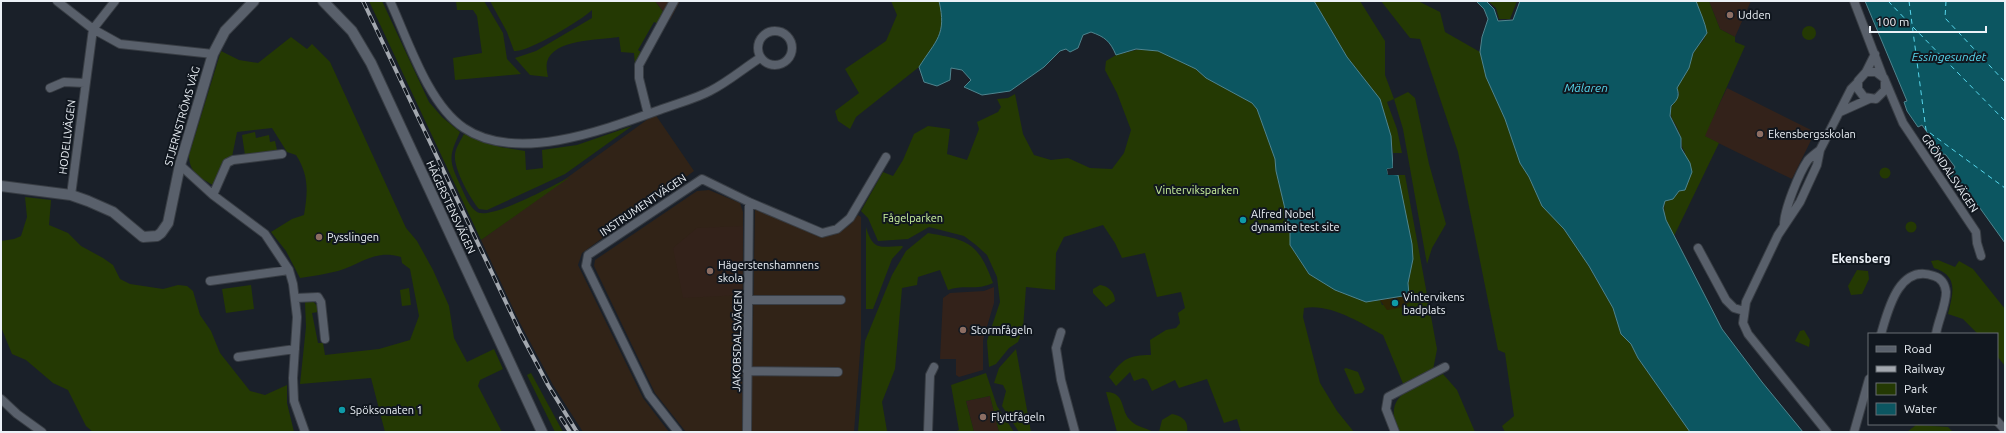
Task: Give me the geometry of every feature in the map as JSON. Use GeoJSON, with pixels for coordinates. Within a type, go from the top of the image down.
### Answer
{"type":"FeatureCollection","features":[{"type":"Feature","properties":{"kind":"street"},"geometry":{"type":"LineString","coordinates":[[57,1],[93,29],[120,44],[213,54]]}},
{"type":"Feature","properties":{"kind":"street"},"geometry":{"type":"LineString","coordinates":[[93,29],[116,1]]}},
{"type":"Feature","properties":{"kind":"street","name":"STJERNSTRÖMS VÄG"},"geometry":{"type":"LineString","coordinates":[[71,195],[88,200],[112,212],[143,237],[157,236],[161,233],[168,223],[180,166],[213,54],[225,31],[248,4],[254,1]]}},
{"type":"Feature","properties":{"kind":"street","name":"HÄGERSTENSVÄGEN"},"geometry":{"type":"LineString","coordinates":[[322,1],[352,31],[371,63],[542,432]]}},
{"type":"Feature","properties":{"kind":"street"},"geometry":{"type":"LineString","coordinates":[[390,1],[428,87],[444,109],[464,128],[482,137],[509,142],[538,144],[560,141],[648,114],[712,90],[760,58]]}},
{"type":"Feature","properties":{"kind":"street"},"geometry":{"type":"LineString","coordinates":[[648,114],[639,78],[639,65],[674,1]]}},
{"type":"Feature","properties":{"kind":"street","name":"GRÖNDALSVÄGEN"},"geometry":{"type":"LineString","coordinates":[[1854,1],[1884,80],[1903,123],[1976,232],[1980,256]]}},
{"type":"Feature","properties":{"kind":"street","name":"HODELLVÄGEN"},"geometry":{"type":"LineString","coordinates":[[71,195],[93,29]]}},
{"type":"Feature","properties":{"kind":"street"},"geometry":{"type":"LineString","coordinates":[[773,30],[785,33],[789,38],[792,48],[788,58],[784,62],[774,65],[769,64],[760,58],[757,48],[763,35],[773,30]]}},
{"type":"Feature","properties":{"kind":"street"},"geometry":{"type":"LineString","coordinates":[[1827,432],[1748,334],[1743,323],[1744,310],[1746,302],[1784,225],[1784,214],[1797,182],[1808,161],[1820,150],[1851,88],[1866,72],[1875,54]]}},
{"type":"Feature","properties":{"kind":"street"},"geometry":{"type":"LineString","coordinates":[[1840,112],[1872,99],[1885,90],[1884,80],[1876,72],[1866,72]]}},
{"type":"Feature","properties":{"kind":"street"},"geometry":{"type":"LineString","coordinates":[[50,88],[64,82],[85,83]]}},
{"type":"Feature","properties":{"kind":"street"},"geometry":{"type":"LineString","coordinates":[[1857,83],[1860,94],[1872,99],[1895,104]]}},
{"type":"Feature","properties":{"kind":"street"},"geometry":{"type":"LineString","coordinates":[[213,195],[228,163],[233,160],[282,154]]}},
{"type":"Feature","properties":{"kind":"street","name":"INSTRUMENTVÄGEN"},"geometry":{"type":"LineString","coordinates":[[678,432],[649,395],[586,266],[588,255],[702,179],[749,202],[822,233],[837,229],[850,218],[886,157]]}},
{"type":"Feature","properties":{"kind":"street"},"geometry":{"type":"LineString","coordinates":[[180,166],[213,195],[265,234],[280,253],[289,270],[296,298],[297,318],[293,378],[294,402],[305,432]]}},
{"type":"Feature","properties":{"kind":"street"},"geometry":{"type":"LineString","coordinates":[[1,186],[71,195]]}},
{"type":"Feature","properties":{"kind":"street","name":"JAKOBSDALSVÄGEN"},"geometry":{"type":"LineString","coordinates":[[747,432],[749,202]]}},
{"type":"Feature","properties":{"kind":"street"},"geometry":{"type":"LineString","coordinates":[[1698,248],[1726,300],[1734,308],[1744,310]]}},
{"type":"Feature","properties":{"kind":"street"},"geometry":{"type":"LineString","coordinates":[[210,281],[289,270]]}},
{"type":"Feature","properties":{"kind":"street"},"geometry":{"type":"LineString","coordinates":[[1881,333],[1887,314],[1899,286],[1910,277],[1928,274],[1941,279],[1944,283],[1946,293],[1936,333]]}},
{"type":"Feature","properties":{"kind":"street"},"geometry":{"type":"LineString","coordinates":[[296,298],[318,298],[320,302],[325,339]]}},
{"type":"Feature","properties":{"kind":"street"},"geometry":{"type":"LineString","coordinates":[[748,300],[841,300]]}},
{"type":"Feature","properties":{"kind":"street"},"geometry":{"type":"LineString","coordinates":[[1060,332],[1056,348],[1061,380],[1075,432]]}},
{"type":"Feature","properties":{"kind":"street"},"geometry":{"type":"LineString","coordinates":[[238,357],[295,350]]}},
{"type":"Feature","properties":{"kind":"street"},"geometry":{"type":"LineString","coordinates":[[928,432],[930,375],[934,368]]}},
{"type":"Feature","properties":{"kind":"street"},"geometry":{"type":"LineString","coordinates":[[1395,432],[1386,409],[1388,397],[1445,368]]}},
{"type":"Feature","properties":{"kind":"street"},"geometry":{"type":"LineString","coordinates":[[747,372],[838,372]]}},
{"type":"Feature","properties":{"kind":"street"},"geometry":{"type":"LineString","coordinates":[[1854,432],[1868,383]]}},
{"type":"Feature","properties":{"kind":"street"},"geometry":{"type":"LineString","coordinates":[[1,399],[16,414],[42,432]]}},
{"type":"Feature","properties":{"kind":"street"},"geometry":{"type":"LineString","coordinates":[[1998,422],[2005,430]]}},
{"type":"Feature","properties":{"kind":"shaded area"},"geometry":{"type":"Polygon","coordinates":[[[655,1],[680,1],[670,20],[655,1]]]}},
{"type":"Feature","properties":{"kind":"shaded area","name":"Udden"},"geometry":{"type":"Polygon","coordinates":[[[1709,1],[1751,1],[1735,37],[1720,29],[1709,1]]]}},
{"type":"Feature","properties":{"kind":"shaded area","name":"Ekensbergsskolan"},"geometry":{"type":"Polygon","coordinates":[[[1727,88],[1815,132],[1792,179],[1704,136],[1727,88]]]}},
{"type":"Feature","properties":{"kind":"shaded area"},"geometry":{"type":"Polygon","coordinates":[[[655,114],[694,171],[582,253],[578,265],[643,398],[669,432],[583,432],[553,385],[520,323],[481,240],[655,114]]]}},
{"type":"Feature","properties":{"kind":"shaded area"},"geometry":{"type":"Polygon","coordinates":[[[709,190],[740,203],[743,212],[742,432],[686,432],[655,393],[594,266],[595,260],[697,191],[709,190]]]}},
{"type":"Feature","properties":{"kind":"shaded area"},"geometry":{"type":"Polygon","coordinates":[[[758,208],[820,235],[831,235],[840,232],[851,224],[858,215],[861,217],[861,340],[854,432],[751,432],[755,210],[758,208]]]}},
{"type":"Feature","properties":{"kind":"shaded area","name":"Hägerstenshamnens skola"},"geometry":{"type":"Polygon","coordinates":[[[743,226],[742,295],[683,298],[673,248],[697,228],[743,226]]]}},
{"type":"Feature","properties":{"kind":"shaded area","name":"Stormfågeln"},"geometry":{"type":"Polygon","coordinates":[[[994,287],[994,303],[983,340],[983,370],[959,377],[956,375],[956,359],[940,359],[943,298],[950,293],[984,291],[994,287]]]}},
{"type":"Feature","properties":{"kind":"shaded area","name":"Flyttfågeln"},"geometry":{"type":"Polygon","coordinates":[[[990,396],[999,432],[974,432],[966,401],[990,396]]]}},
{"type":"Feature","properties":{"kind":"green space"},"geometry":{"type":"Polygon","coordinates":[[[369,1],[382,1],[429,102],[442,117],[460,132],[453,148],[452,165],[469,204],[474,210],[484,213],[508,207],[570,177],[481,240],[369,1]]]}},
{"type":"Feature","properties":{"kind":"green space"},"geometry":{"type":"Polygon","coordinates":[[[456,1],[484,1],[503,33],[507,59],[521,74],[455,80],[453,58],[482,53],[477,16],[473,10],[457,10],[456,1]]]}},
{"type":"Feature","properties":{"kind":"green space"},"geometry":{"type":"Polygon","coordinates":[[[490,1],[655,1],[664,13],[659,24],[654,22],[638,50],[642,53],[635,65],[634,53],[621,52],[619,37],[589,40],[567,45],[551,54],[547,62],[548,77],[530,75],[515,58],[536,51],[592,18],[592,10],[542,42],[514,51],[507,32],[490,1]]]}},
{"type":"Feature","properties":{"kind":"green space"},"geometry":{"type":"Polygon","coordinates":[[[891,1],[939,1],[943,22],[940,34],[919,67],[856,117],[850,129],[838,121],[835,111],[859,93],[845,69],[886,41],[897,15],[891,1]]]}},
{"type":"Feature","properties":{"kind":"green space"},"geometry":{"type":"Polygon","coordinates":[[[1314,1],[1360,1],[1385,41],[1385,75],[1394,99],[1387,102],[1397,129],[1402,153],[1393,153],[1391,136],[1380,99],[1347,57],[1314,1]]]}},
{"type":"Feature","properties":{"kind":"green space"},"geometry":{"type":"Polygon","coordinates":[[[1381,1],[1418,1],[1440,12],[1445,32],[1480,52],[1486,77],[1505,119],[1520,163],[1529,177],[1542,206],[1555,217],[1581,253],[1613,308],[1621,334],[1631,344],[1638,358],[1690,432],[1505,432],[1502,426],[1514,416],[1505,353],[1498,350],[1458,152],[1420,39],[1410,38],[1381,1]]]}},
{"type":"Feature","properties":{"kind":"green space"},"geometry":{"type":"Polygon","coordinates":[[[1488,1],[1517,1],[1510,19],[1499,19],[1496,8],[1488,1]]]}},
{"type":"Feature","properties":{"kind":"green space"},"geometry":{"type":"Polygon","coordinates":[[[1696,1],[1709,1],[1720,29],[1735,37],[1735,42],[1745,46],[1705,136],[1719,143],[1674,236],[1666,219],[1664,206],[1665,201],[1673,199],[1685,152],[1682,147],[1681,138],[1671,117],[1671,108],[1679,94],[1677,88],[1694,52],[1704,39],[1705,35],[1704,25],[1696,1]]]}},
{"type":"Feature","properties":{"kind":"green space"},"geometry":{"type":"Polygon","coordinates":[[[1806,26],[1812,26],[1816,30],[1816,36],[1812,40],[1806,40],[1802,36],[1802,30],[1806,26]]]}},
{"type":"Feature","properties":{"kind":"green space"},"geometry":{"type":"Polygon","coordinates":[[[291,37],[307,49],[312,44],[330,62],[406,228],[417,241],[433,270],[449,306],[454,338],[467,362],[494,349],[503,369],[480,380],[478,386],[502,432],[385,432],[371,378],[300,384],[306,327],[305,301],[313,301],[317,306],[318,312],[312,313],[318,343],[323,343],[325,355],[379,349],[410,340],[419,316],[410,269],[402,263],[401,257],[392,255],[376,256],[338,271],[300,278],[286,251],[271,232],[292,219],[304,215],[307,191],[305,177],[296,155],[287,152],[272,128],[237,132],[232,157],[214,186],[196,174],[191,166],[189,155],[221,51],[239,60],[258,63],[291,37]]]}},
{"type":"Feature","properties":{"kind":"green space","name":"Vinterviksparken"},"geometry":{"type":"Polygon","coordinates":[[[1144,48],[1158,51],[1196,69],[1206,78],[1252,103],[1257,109],[1275,159],[1276,171],[1290,230],[1290,245],[1309,274],[1335,290],[1366,302],[1380,300],[1382,305],[1410,302],[1408,283],[1413,259],[1398,175],[1405,175],[1437,349],[1433,370],[1404,386],[1383,335],[1335,311],[1314,307],[1304,308],[1303,317],[1320,383],[1337,411],[1354,432],[1241,432],[1237,419],[1224,423],[1207,379],[1179,388],[1175,380],[1152,391],[1147,380],[1143,378],[1134,381],[1130,372],[1116,386],[1109,377],[1114,371],[1122,362],[1131,357],[1151,355],[1150,340],[1166,330],[1176,328],[1180,323],[1178,313],[1185,308],[1181,292],[1157,297],[1145,253],[1122,258],[1115,243],[1103,225],[1064,237],[1056,253],[1055,290],[1026,287],[1023,329],[1018,342],[1009,348],[996,364],[989,367],[987,341],[1000,302],[997,277],[987,255],[964,236],[929,227],[908,239],[878,241],[868,218],[861,211],[883,172],[893,176],[903,160],[914,134],[928,126],[950,129],[947,154],[967,160],[979,129],[977,122],[998,112],[1001,107],[997,99],[1008,98],[1015,94],[1023,134],[1034,155],[1051,160],[1068,158],[1090,168],[1112,169],[1124,153],[1131,130],[1117,93],[1105,70],[1106,61],[1116,55],[1144,48]]]}},
{"type":"Feature","properties":{"kind":"green space"},"geometry":{"type":"Polygon","coordinates":[[[1408,92],[1415,98],[1429,164],[1446,224],[1432,248],[1427,264],[1403,129],[1394,99],[1408,92]]]}},
{"type":"Feature","properties":{"kind":"green space"},"geometry":{"type":"Polygon","coordinates":[[[632,126],[565,174],[487,210],[479,209],[471,198],[459,175],[455,160],[456,149],[464,134],[500,147],[525,151],[526,170],[543,168],[542,150],[577,145],[632,126]]]}},
{"type":"Feature","properties":{"kind":"green space"},"geometry":{"type":"Polygon","coordinates":[[[255,132],[256,138],[269,135],[270,142],[275,141],[277,150],[245,155],[242,135],[255,132]]]}},
{"type":"Feature","properties":{"kind":"green space"},"geometry":{"type":"Polygon","coordinates":[[[1885,167],[1889,169],[1891,173],[1889,177],[1885,179],[1881,177],[1879,173],[1881,169],[1885,167]]]}},
{"type":"Feature","properties":{"kind":"green space"},"geometry":{"type":"Polygon","coordinates":[[[25,197],[51,200],[49,225],[68,233],[81,246],[113,265],[120,279],[130,284],[163,289],[178,285],[187,286],[193,291],[200,315],[211,331],[220,353],[250,391],[265,395],[287,385],[287,403],[294,432],[93,432],[86,426],[68,390],[53,383],[26,360],[12,354],[1,327],[1,241],[14,239],[21,236],[27,217],[25,197]]]}},
{"type":"Feature","properties":{"kind":"green space"},"geometry":{"type":"Polygon","coordinates":[[[1911,221],[1915,223],[1917,227],[1915,231],[1911,233],[1907,231],[1905,227],[1907,223],[1911,221]]]}},
{"type":"Feature","properties":{"kind":"green space"},"geometry":{"type":"Polygon","coordinates":[[[866,227],[871,240],[878,246],[903,247],[892,259],[873,309],[866,309],[866,227]]]}},
{"type":"Feature","properties":{"kind":"green space"},"geometry":{"type":"Polygon","coordinates":[[[928,233],[953,238],[970,245],[982,259],[988,269],[993,283],[981,287],[954,288],[948,290],[940,270],[918,277],[917,285],[902,288],[895,369],[882,402],[887,431],[858,432],[865,341],[892,275],[906,251],[928,233]]]}},
{"type":"Feature","properties":{"kind":"green space"},"geometry":{"type":"Polygon","coordinates":[[[1938,260],[1955,267],[1959,261],[1973,269],[2005,309],[2005,366],[1998,357],[1998,333],[1977,333],[1963,319],[1948,314],[1952,292],[1951,281],[1942,271],[1934,268],[1931,261],[1938,260]]]}},
{"type":"Feature","properties":{"kind":"green space"},"geometry":{"type":"Polygon","coordinates":[[[1857,270],[1868,271],[1869,279],[1862,294],[1851,295],[1848,286],[1857,270]]]}},
{"type":"Feature","properties":{"kind":"green space"},"geometry":{"type":"Polygon","coordinates":[[[251,285],[254,309],[226,313],[222,289],[251,285]]]}},
{"type":"Feature","properties":{"kind":"green space"},"geometry":{"type":"Polygon","coordinates":[[[1100,285],[1109,288],[1115,298],[1115,301],[1106,307],[1093,293],[1093,289],[1100,285]]]}},
{"type":"Feature","properties":{"kind":"green space"},"geometry":{"type":"Polygon","coordinates":[[[409,288],[411,305],[402,306],[400,290],[409,288]]]}},
{"type":"Feature","properties":{"kind":"green space"},"geometry":{"type":"Polygon","coordinates":[[[1804,330],[1810,340],[1809,347],[1795,341],[1800,331],[1804,330]]]}},
{"type":"Feature","properties":{"kind":"green space"},"geometry":{"type":"Polygon","coordinates":[[[1016,349],[1031,432],[1019,432],[1002,406],[1006,391],[1003,385],[994,383],[999,368],[1016,349]]]}},
{"type":"Feature","properties":{"kind":"green space"},"geometry":{"type":"Polygon","coordinates":[[[1346,368],[1358,372],[1365,389],[1362,393],[1355,394],[1344,369],[1346,368]]]}},
{"type":"Feature","properties":{"kind":"green space"},"geometry":{"type":"Polygon","coordinates":[[[531,373],[563,432],[555,432],[527,375],[531,373]]]}},
{"type":"Feature","properties":{"kind":"green space"},"geometry":{"type":"Polygon","coordinates":[[[986,373],[997,406],[1014,432],[999,432],[990,396],[966,401],[974,432],[954,432],[959,430],[951,385],[986,373]]]}},
{"type":"Feature","properties":{"kind":"green space"},"geometry":{"type":"Polygon","coordinates":[[[1443,374],[1457,390],[1475,432],[1398,432],[1394,419],[1394,408],[1398,400],[1412,388],[1443,374]]]}},
{"type":"Feature","properties":{"kind":"green space"},"geometry":{"type":"Polygon","coordinates":[[[1106,392],[1117,395],[1122,403],[1127,417],[1133,423],[1154,432],[1117,432],[1106,392]]]}},
{"type":"Feature","properties":{"kind":"green space"},"geometry":{"type":"Polygon","coordinates":[[[1172,414],[1179,416],[1186,422],[1187,432],[1159,432],[1162,420],[1172,414]]]}},
{"type":"Feature","properties":{"kind":"green space"},"geometry":{"type":"Polygon","coordinates":[[[1916,425],[1948,427],[1953,432],[1907,432],[1916,425]]]}},
{"type":"Feature","properties":{"kind":"sand","name":"Vintervikens badplats"},"geometry":{"type":"Polygon","coordinates":[[[1409,295],[1410,302],[1408,304],[1394,309],[1387,310],[1380,300],[1409,295]]]}},
{"type":"Feature","properties":{"kind":"water"},"geometry":{"type":"Polygon","coordinates":[[[939,1],[1314,1],[1347,57],[1380,99],[1391,136],[1393,168],[1387,169],[1388,174],[1398,175],[1412,244],[1413,259],[1408,283],[1409,295],[1366,302],[1335,290],[1309,274],[1290,245],[1290,230],[1276,171],[1275,159],[1257,109],[1252,103],[1206,78],[1196,69],[1158,51],[1136,49],[1116,55],[1112,46],[1106,40],[1091,32],[1083,35],[1078,48],[1070,52],[1066,49],[1060,51],[1044,67],[1010,91],[982,95],[964,87],[971,80],[962,70],[951,68],[950,80],[937,86],[924,82],[919,67],[935,43],[941,30],[942,22],[939,1]]]}},
{"type":"Feature","properties":{"kind":"water","name":"Mälaren"},"geometry":{"type":"Polygon","coordinates":[[[1476,1],[1486,1],[1494,9],[1498,21],[1513,20],[1520,1],[1696,1],[1707,33],[1693,53],[1689,68],[1677,88],[1678,96],[1671,106],[1670,116],[1681,138],[1681,148],[1690,163],[1692,172],[1685,190],[1679,191],[1673,199],[1665,201],[1663,208],[1666,220],[1722,329],[1762,382],[1803,432],[1690,432],[1638,358],[1631,344],[1621,334],[1613,308],[1589,266],[1564,229],[1542,206],[1529,177],[1520,163],[1505,119],[1486,77],[1480,52],[1482,37],[1488,19],[1484,9],[1476,1]]]}},
{"type":"Feature","properties":{"kind":"water","name":"Essingesundet"},"geometry":{"type":"Polygon","coordinates":[[[1865,1],[2005,1],[2005,243],[1967,190],[1962,193],[1949,176],[1955,167],[1946,155],[1944,154],[1938,158],[1924,138],[1929,135],[1922,125],[1918,127],[1907,111],[1904,102],[1907,101],[1865,1]]]}},
{"type":"Feature","properties":{"kind":"pier"},"geometry":{"type":"Polygon","coordinates":[[[1393,153],[1395,153],[1395,169],[1389,171],[1390,173],[1398,173],[1398,175],[1388,175],[1387,169],[1393,168],[1393,153]]]}},
{"type":"Feature","properties":{"kind":"ferry route"},"geometry":{"type":"LineString","coordinates":[[1888,1],[1911,25]]}},
{"type":"Feature","properties":{"kind":"ferry route"},"geometry":{"type":"LineString","coordinates":[[1909,1],[1926,130],[2005,188]]}},
{"type":"Feature","properties":{"kind":"ferry route"},"geometry":{"type":"LineString","coordinates":[[1946,1],[1945,18],[2005,82]]}},
{"type":"Feature","properties":{"kind":"ferry route"},"geometry":{"type":"LineString","coordinates":[[1913,27],[2005,121]]}},
{"type":"Feature","properties":{"kind":"railway"},"geometry":{"type":"LineString","coordinates":[[363,1],[521,334],[548,385],[577,432]]}},
{"type":"Feature","properties":{"kind":"railway"},"geometry":{"type":"LineString","coordinates":[[561,418],[570,432]]}},
{"type":"Feature","properties":{"kind":"place","name":"Udden"},"geometry":{"type":"Point","coordinates":[1730,15]}},
{"type":"Feature","properties":{"kind":"place","name":"Ekensbergsskolan"},"geometry":{"type":"Point","coordinates":[1760,134]}},
{"type":"Feature","properties":{"kind":"place","name":"Alfred Nobel dynamite test site"},"geometry":{"type":"Point","coordinates":[1243,220]}},
{"type":"Feature","properties":{"kind":"place","name":"Pysslingen"},"geometry":{"type":"Point","coordinates":[319,237]}},
{"type":"Feature","properties":{"kind":"place","name":"Hägerstenshamnens skola"},"geometry":{"type":"Point","coordinates":[710,271]}},
{"type":"Feature","properties":{"kind":"place","name":"Vintervikens badplats"},"geometry":{"type":"Point","coordinates":[1395,303]}},
{"type":"Feature","properties":{"kind":"place","name":"Stormfågeln"},"geometry":{"type":"Point","coordinates":[963,330]}},
{"type":"Feature","properties":{"kind":"place","name":"Spöksonaten 1"},"geometry":{"type":"Point","coordinates":[342,410]}},
{"type":"Feature","properties":{"kind":"place","name":"Flyttfågeln"},"geometry":{"type":"Point","coordinates":[983,417]}},
{"type":"Feature","properties":{"kind":"district","name":"Ekensberg"},"geometry":{"type":"Point","coordinates":[1861,259]}},
{"type":"Feature","properties":{"kind":"park label","name":"Fågelparken"},"geometry":{"type":"Point","coordinates":[913,218]}}]}
